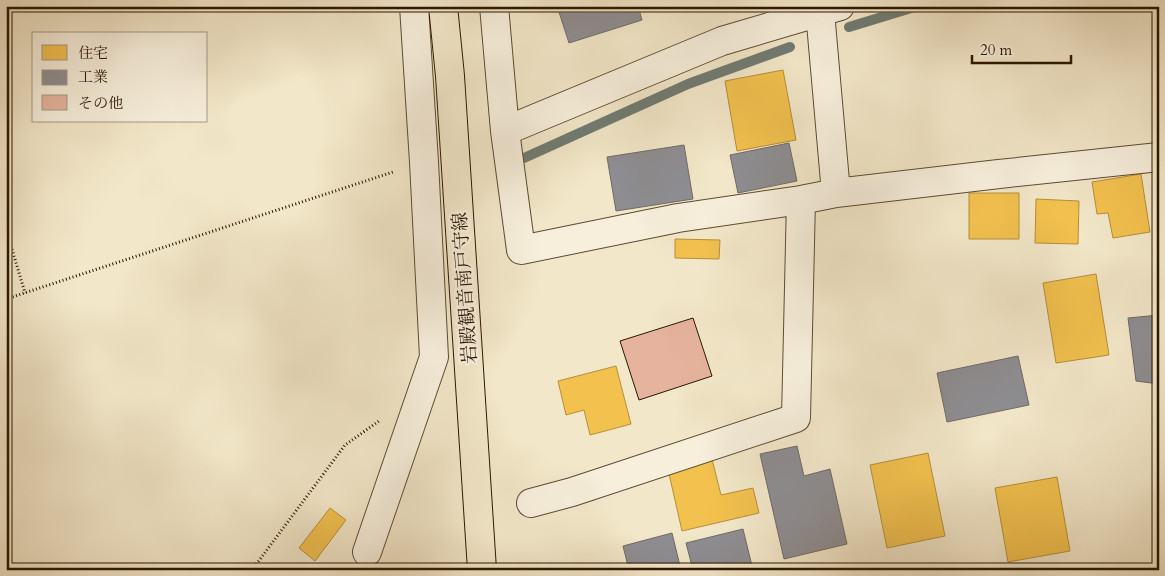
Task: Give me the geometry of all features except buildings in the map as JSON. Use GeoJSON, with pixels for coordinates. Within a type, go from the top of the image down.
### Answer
{"type":"FeatureCollection","features":[{"type":"Feature","properties":{"kind":"main road","name":"岩殿観音南戸守線"},"geometry":{"type":"LineString","coordinates":[[443,6],[450,76],[482,570]]}},
{"type":"Feature","properties":{"kind":"street"},"geometry":{"type":"LineString","coordinates":[[367,552],[434,357],[414,6]]}},
{"type":"Feature","properties":{"kind":"street"},"geometry":{"type":"LineString","coordinates":[[494,6],[505,131],[521,250],[678,218],[836,194],[1159,157]]}},
{"type":"Feature","properties":{"kind":"street"},"geometry":{"type":"LineString","coordinates":[[505,131],[722,41],[830,9],[836,194]]}},
{"type":"Feature","properties":{"kind":"street"},"geometry":{"type":"LineString","coordinates":[[531,503],[572,492],[796,418],[801,200]]}},
{"type":"Feature","properties":{"kind":"path"},"geometry":{"type":"LineString","coordinates":[[6,299],[424,162]]}},
{"type":"Feature","properties":{"kind":"path"},"geometry":{"type":"LineString","coordinates":[[6,229],[25,293]]}},
{"type":"Feature","properties":{"kind":"path"},"geometry":{"type":"LineString","coordinates":[[252,570],[345,445],[384,417]]}},
{"type":"Feature","properties":{"kind":"waterway"},"geometry":{"type":"LineString","coordinates":[[849,27],[918,6]]}},
{"type":"Feature","properties":{"kind":"waterway"},"geometry":{"type":"LineString","coordinates":[[524,158],[688,84],[790,47]]}}]}
